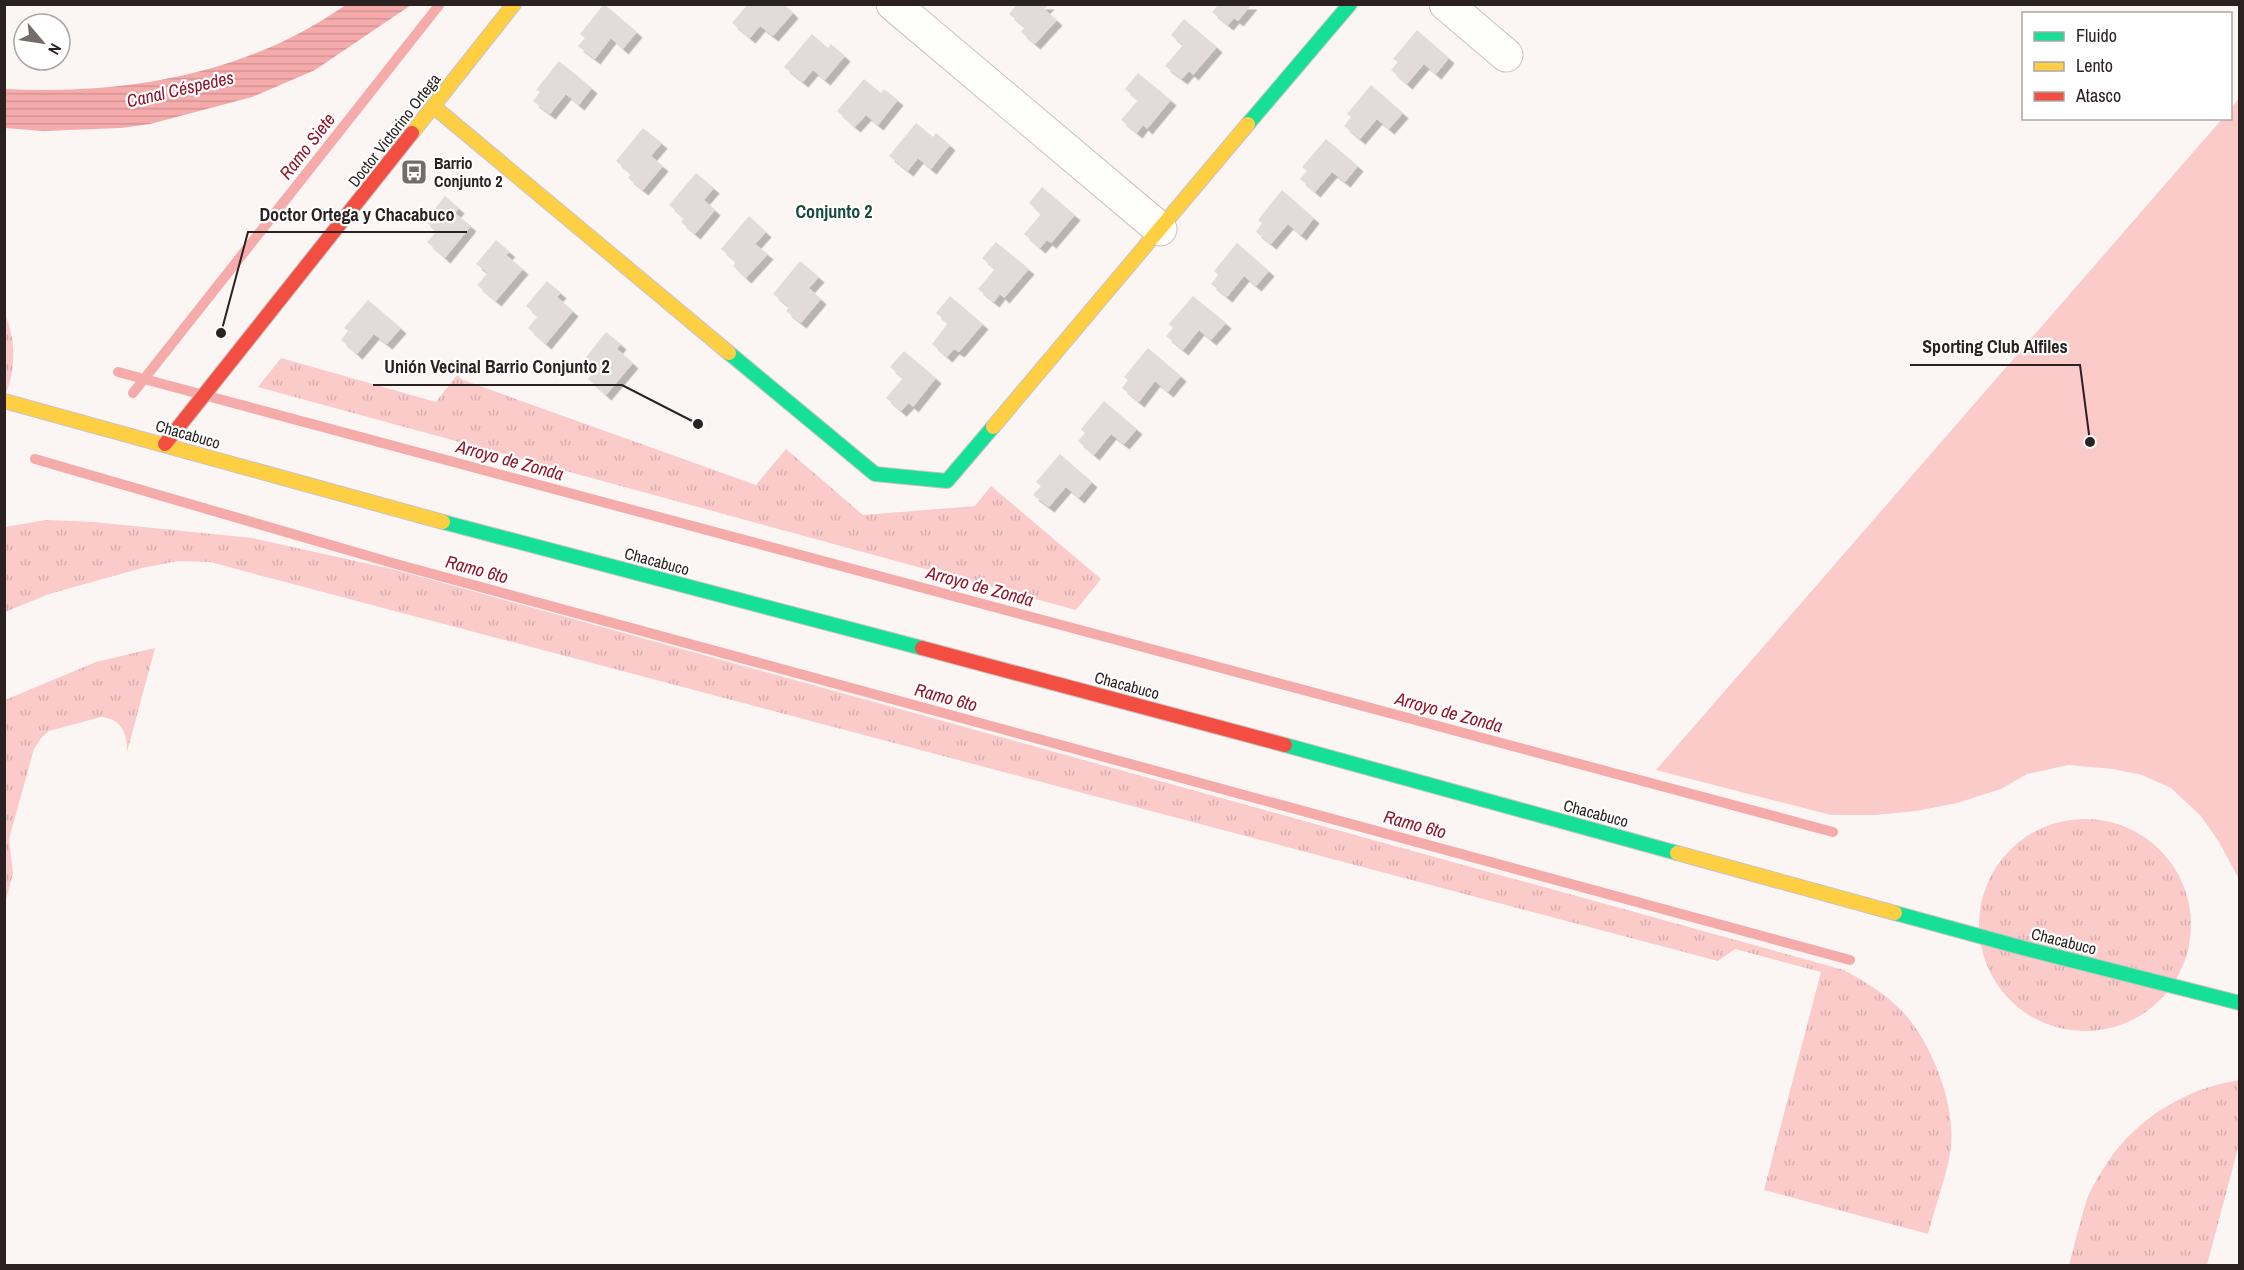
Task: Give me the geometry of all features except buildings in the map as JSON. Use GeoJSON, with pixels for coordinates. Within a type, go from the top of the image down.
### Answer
{"type":"FeatureCollection","features":[{"type":"Feature","properties":{"kind":"street","name":"Doctor Victorino Ortega"},"geometry":{"type":"LineString","coordinates":[[165,444],[514,4]]}},
{"type":"Feature","properties":{"kind":"street"},"geometry":{"type":"LineString","coordinates":[[893,4],[1160,230]]}},
{"type":"Feature","properties":{"kind":"street"},"geometry":{"type":"LineString","coordinates":[[433,106],[875,474],[947,481],[1350,4]]}},
{"type":"Feature","properties":{"kind":"street"},"geometry":{"type":"LineString","coordinates":[[1446,4],[1506,55]]}},
{"type":"Feature","properties":{"kind":"street","name":"Chacabuco"},"geometry":{"type":"LineString","coordinates":[[4,401],[342,495],[1203,722],[2023,948],[2240,1003]]}},
{"type":"Feature","properties":{"kind":"green space"},"geometry":{"type":"Polygon","coordinates":[[[2239,98],[2239,879],[2219,842],[2201,816],[2171,788],[2142,775],[2113,769],[2068,765],[2027,774],[2001,789],[1957,803],[1916,811],[1876,815],[1831,815],[1656,770],[2221,120],[2232,120],[2232,108],[2239,98]]]}},
{"type":"Feature","properties":{"kind":"green space"},"geometry":{"type":"Polygon","coordinates":[[[5,314],[13,345],[13,365],[5,396],[5,314]]]}},
{"type":"Feature","properties":{"kind":"green space"},"geometry":{"type":"Polygon","coordinates":[[[281,358],[436,402],[457,375],[463,380],[756,485],[786,449],[863,515],[975,506],[991,486],[1101,579],[1076,610],[258,387],[281,358]]]}},
{"type":"Feature","properties":{"kind":"green space"},"geometry":{"type":"Polygon","coordinates":[[[46,520],[94,522],[252,538],[396,570],[1844,970],[1873,988],[1900,1009],[1922,1039],[1940,1077],[1950,1117],[1950,1154],[1928,1234],[1764,1190],[1821,972],[1735,949],[1718,961],[210,562],[178,561],[142,568],[49,594],[5,612],[5,527],[46,520]]]}},
{"type":"Feature","properties":{"kind":"green space"},"geometry":{"type":"Polygon","coordinates":[[[155,648],[127,752],[122,728],[114,721],[101,717],[49,731],[34,749],[9,839],[13,873],[5,904],[5,700],[96,662],[155,648]]]}},
{"type":"Feature","properties":{"kind":"green space"},"geometry":{"type":"Polygon","coordinates":[[[2075,819],[2095,819],[2116,823],[2135,831],[2160,850],[2173,866],[2183,884],[2189,904],[2191,925],[2189,946],[2183,966],[2173,984],[2160,1000],[2135,1019],[2116,1027],[2095,1031],[2075,1031],[2054,1027],[2035,1019],[2003,992],[1991,975],[1983,956],[1979,935],[1979,915],[1983,894],[1991,875],[2018,843],[2035,831],[2054,823],[2075,819]]]}},
{"type":"Feature","properties":{"kind":"green space"},"geometry":{"type":"Polygon","coordinates":[[[2239,1080],[2239,1144],[2207,1265],[2069,1265],[2089,1194],[2104,1167],[2119,1147],[2148,1119],[2164,1108],[2200,1090],[2239,1080]]]}},
{"type":"Feature","properties":{"kind":"water","name":"Canal Céspedes"},"geometry":{"type":"Polygon","coordinates":[[[347,4],[411,5],[315,70],[252,97],[150,124],[121,128],[43,131],[5,128],[5,89],[95,88],[183,75],[226,64],[268,48],[308,28],[347,4]]]}},
{"type":"Feature","properties":{"kind":"waterway","name":"Ramo Siete"},"geometry":{"type":"LineString","coordinates":[[133,393],[440,4]]}},
{"type":"Feature","properties":{"kind":"waterway","name":"Arroyo de Zonda"},"geometry":{"type":"LineString","coordinates":[[118,372],[1833,832]]}},
{"type":"Feature","properties":{"kind":"waterway","name":"Ramo 6to"},"geometry":{"type":"LineString","coordinates":[[35,459],[396,564],[1850,960]]}},
{"type":"Feature","properties":{"kind":"traffic: fast"},"geometry":{"type":"LineString","coordinates":[[1248,124],[1350,4]]}},
{"type":"Feature","properties":{"kind":"traffic: fast"},"geometry":{"type":"LineString","coordinates":[[729,353],[875,474],[947,481],[993,427]]}},
{"type":"Feature","properties":{"kind":"traffic: fast"},"geometry":{"type":"LineString","coordinates":[[443,522],[922,648]]}},
{"type":"Feature","properties":{"kind":"traffic: fast"},"geometry":{"type":"LineString","coordinates":[[1285,745],[1677,853]]}},
{"type":"Feature","properties":{"kind":"traffic: fast"},"geometry":{"type":"LineString","coordinates":[[1895,913],[2240,1003]]}},
{"type":"Feature","properties":{"kind":"traffic: slow"},"geometry":{"type":"LineString","coordinates":[[412,133],[514,4]]}},
{"type":"Feature","properties":{"kind":"traffic: slow"},"geometry":{"type":"LineString","coordinates":[[433,106],[729,353]]}},
{"type":"Feature","properties":{"kind":"traffic: slow"},"geometry":{"type":"LineString","coordinates":[[993,427],[1248,124]]}},
{"type":"Feature","properties":{"kind":"traffic: slow"},"geometry":{"type":"LineString","coordinates":[[4,401],[443,522]]}},
{"type":"Feature","properties":{"kind":"traffic: slow"},"geometry":{"type":"LineString","coordinates":[[1677,853],[1895,913]]}},
{"type":"Feature","properties":{"kind":"traffic: jam"},"geometry":{"type":"LineString","coordinates":[[165,444],[412,133]]}},
{"type":"Feature","properties":{"kind":"traffic: jam"},"geometry":{"type":"LineString","coordinates":[[922,648],[1285,745]]}},
{"type":"Feature","properties":{"kind":"place","name":"Barrio Conjunto 2"},"geometry":{"type":"Point","coordinates":[414,172]}},
{"type":"Feature","properties":{"kind":"place","name":"Doctor Ortega y Chacabuco"},"geometry":{"type":"Point","coordinates":[221,333]}},
{"type":"Feature","properties":{"kind":"place","name":"Unión Vecinal Barrio Conjunto 2"},"geometry":{"type":"Point","coordinates":[698,424]}},
{"type":"Feature","properties":{"kind":"place","name":"Sporting Club Alfiles"},"geometry":{"type":"Point","coordinates":[2090,442]}},
{"type":"Feature","properties":{"kind":"district","name":"Conjunto 2"},"geometry":{"type":"Point","coordinates":[834,211]}}]}
